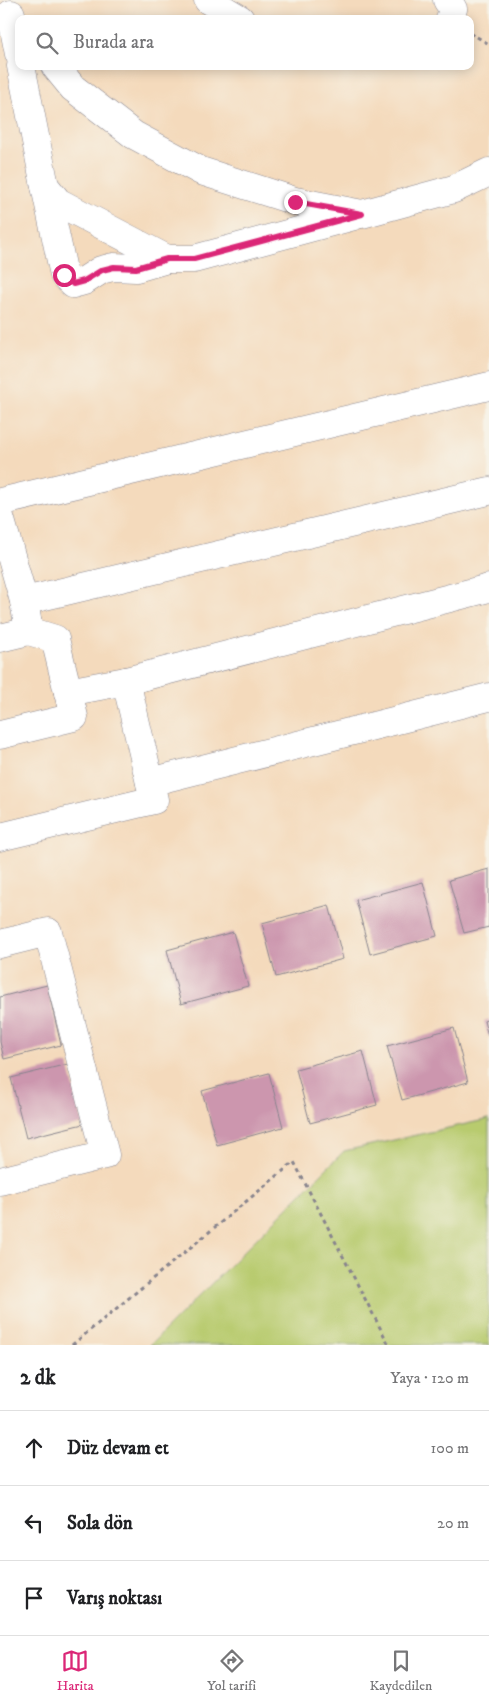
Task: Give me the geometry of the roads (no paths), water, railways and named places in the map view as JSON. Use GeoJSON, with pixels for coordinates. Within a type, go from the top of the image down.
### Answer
{"type":"FeatureCollection","features":[{"type":"Feature","properties":{"kind":"street"},"geometry":{"type":"LineString","coordinates":[[208,0],[233,15]]}},
{"type":"Feature","properties":{"kind":"street"},"geometry":{"type":"LineString","coordinates":[[447,0],[453,9],[451,15]]}},
{"type":"Feature","properties":{"kind":"street"},"geometry":{"type":"LineString","coordinates":[[12,12],[15,30]]}},
{"type":"Feature","properties":{"kind":"street"},"geometry":{"type":"LineString","coordinates":[[22,70],[64,275],[73,284],[84,281],[102,270],[114,267],[136,268],[167,259],[194,259],[362,214],[454,189],[489,172]]}},
{"type":"Feature","properties":{"kind":"street"},"geometry":{"type":"LineString","coordinates":[[58,70],[73,88],[134,134],[200,171],[295,202],[362,214]]}},
{"type":"Feature","properties":{"kind":"street"},"geometry":{"type":"LineString","coordinates":[[46,186],[58,202],[167,259]]}},
{"type":"Feature","properties":{"kind":"street"},"geometry":{"type":"LineString","coordinates":[[0,502],[489,386]]}},
{"type":"Feature","properties":{"kind":"street"},"geometry":{"type":"LineString","coordinates":[[24,601],[489,490]]}},
{"type":"Feature","properties":{"kind":"street"},"geometry":{"type":"LineString","coordinates":[[0,517],[24,601],[29,630]]}},
{"type":"Feature","properties":{"kind":"street"},"geometry":{"type":"LineString","coordinates":[[68,692],[126,681],[489,588]]}},
{"type":"Feature","properties":{"kind":"street"},"geometry":{"type":"LineString","coordinates":[[0,638],[29,630],[55,639],[74,717],[0,735]]}},
{"type":"Feature","properties":{"kind":"street"},"geometry":{"type":"LineString","coordinates":[[0,837],[154,800],[126,681]]}},
{"type":"Feature","properties":{"kind":"street"},"geometry":{"type":"LineString","coordinates":[[150,782],[489,697]]}},
{"type":"Feature","properties":{"kind":"street"},"geometry":{"type":"LineString","coordinates":[[0,944],[48,932],[105,1154],[0,1181]]}}]}
